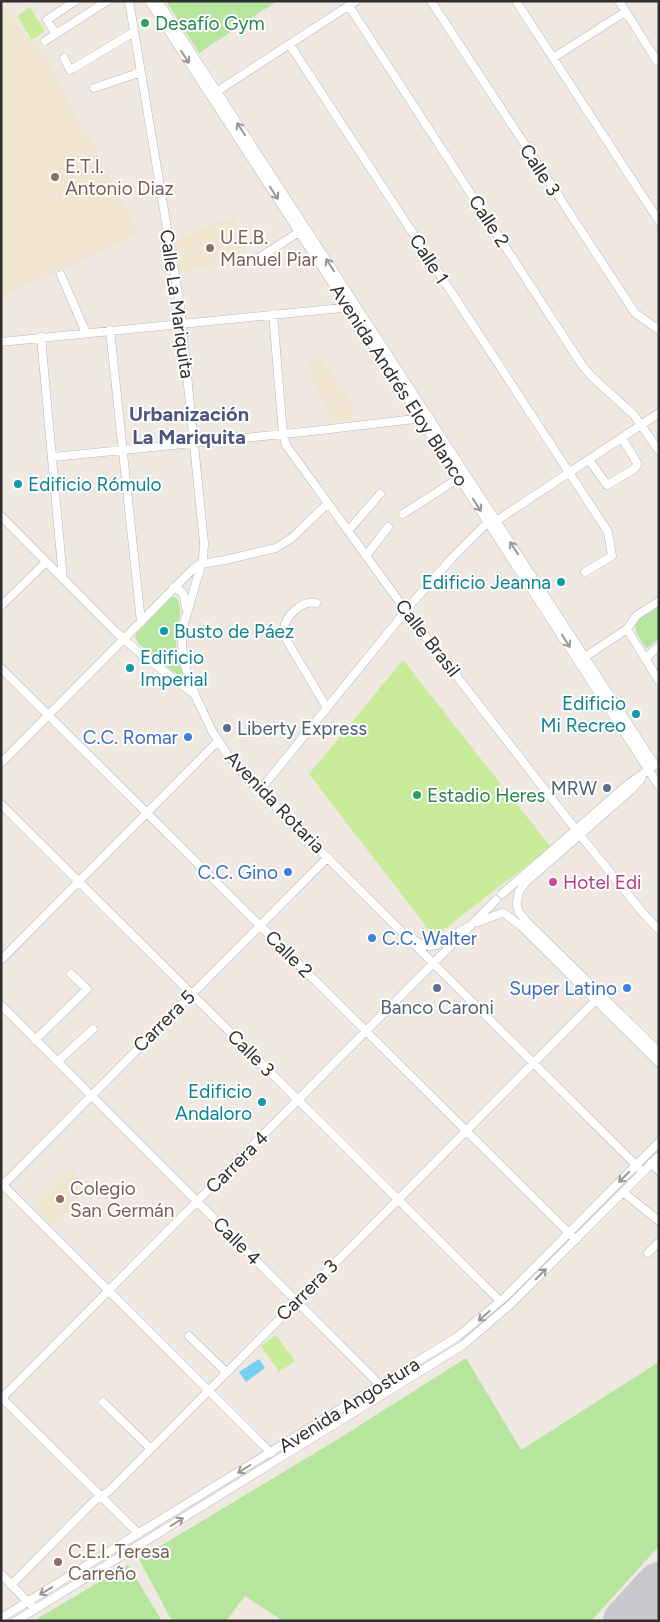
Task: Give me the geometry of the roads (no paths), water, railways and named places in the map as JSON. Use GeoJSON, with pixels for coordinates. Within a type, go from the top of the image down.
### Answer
{"type":"FeatureCollection","features":[{"type":"Feature","properties":{"kind":"street"},"geometry":{"type":"LineString","coordinates":[[56,34],[47,20],[75,1]]}},
{"type":"Feature","properties":{"kind":"street"},"geometry":{"type":"LineString","coordinates":[[45,41],[94,5],[107,1]]}},
{"type":"Feature","properties":{"kind":"street","name":"Calle La Mariquita"},"geometry":{"type":"LineString","coordinates":[[129,1],[182,323],[204,543],[201,564],[186,613],[182,638],[187,674],[195,695]]}},
{"type":"Feature","properties":{"kind":"street","name":"Avenida Andrés Eloy Blanco"},"geometry":{"type":"LineString","coordinates":[[149,1],[357,306],[429,417],[492,521],[654,766]]}},
{"type":"Feature","properties":{"kind":"street","name":"Avenida Andrés Eloy Blanco"},"geometry":{"type":"LineString","coordinates":[[158,1],[299,232],[459,478],[492,521],[585,657],[654,766]]}},
{"type":"Feature","properties":{"kind":"street"},"geometry":{"type":"LineString","coordinates":[[214,94],[356,1]]}},
{"type":"Feature","properties":{"kind":"street","name":"Calle 3"},"geometry":{"type":"LineString","coordinates":[[430,1],[637,316],[659,330]]}},
{"type":"Feature","properties":{"kind":"street"},"geometry":{"type":"LineString","coordinates":[[516,1],[659,221]]}},
{"type":"Feature","properties":{"kind":"street"},"geometry":{"type":"LineString","coordinates":[[618,1],[657,61]]}},
{"type":"Feature","properties":{"kind":"street","name":"Calle 2"},"geometry":{"type":"LineString","coordinates":[[349,6],[582,365],[642,424],[659,451]]}},
{"type":"Feature","properties":{"kind":"street"},"geometry":{"type":"LineString","coordinates":[[553,58],[626,12]]}},
{"type":"Feature","properties":{"kind":"street"},"geometry":{"type":"LineString","coordinates":[[64,58],[70,70],[134,32]]}},
{"type":"Feature","properties":{"kind":"street","name":"Calle 1"},"geometry":{"type":"LineString","coordinates":[[290,45],[608,532],[612,556],[585,572]]}},
{"type":"Feature","properties":{"kind":"street"},"geometry":{"type":"LineString","coordinates":[[94,88],[141,72]]}},
{"type":"Feature","properties":{"kind":"street"},"geometry":{"type":"LineString","coordinates":[[257,259],[299,232]]}},
{"type":"Feature","properties":{"kind":"street"},"geometry":{"type":"LineString","coordinates":[[61,275],[86,333]]}},
{"type":"Feature","properties":{"kind":"street"},"geometry":{"type":"LineString","coordinates":[[1,342],[357,306]]}},
{"type":"Feature","properties":{"kind":"street","name":"Calle Brasil"},"geometry":{"type":"LineString","coordinates":[[273,314],[282,434],[286,445],[406,611],[578,832],[643,913],[659,930]]}},
{"type":"Feature","properties":{"kind":"street"},"geometry":{"type":"LineString","coordinates":[[110,330],[141,622]]}},
{"type":"Feature","properties":{"kind":"street"},"geometry":{"type":"LineString","coordinates":[[40,338],[63,579]]}},
{"type":"Feature","properties":{"kind":"street"},"geometry":{"type":"LineString","coordinates":[[260,790],[406,611],[452,558],[492,521],[659,413]]}},
{"type":"Feature","properties":{"kind":"street"},"geometry":{"type":"LineString","coordinates":[[52,457],[429,417]]}},
{"type":"Feature","properties":{"kind":"street"},"geometry":{"type":"LineString","coordinates":[[589,460],[607,485],[634,469],[638,466],[637,463],[622,438]]}},
{"type":"Feature","properties":{"kind":"street"},"geometry":{"type":"LineString","coordinates":[[403,514],[459,478]]}},
{"type":"Feature","properties":{"kind":"street"},"geometry":{"type":"LineString","coordinates":[[348,531],[380,494]]}},
{"type":"Feature","properties":{"kind":"street"},"geometry":{"type":"LineString","coordinates":[[1,762],[193,569],[201,564],[276,548],[293,537],[328,503]]}},
{"type":"Feature","properties":{"kind":"street","name":"Avenida Rotaria"},"geometry":{"type":"LineString","coordinates":[[1,516],[124,640],[195,695],[218,742],[234,763],[434,963]]}},
{"type":"Feature","properties":{"kind":"street"},"geometry":{"type":"LineString","coordinates":[[366,556],[388,527]]}},
{"type":"Feature","properties":{"kind":"street"},"geometry":{"type":"LineString","coordinates":[[4,604],[46,562]]}},
{"type":"Feature","properties":{"kind":"street"},"geometry":{"type":"LineString","coordinates":[[173,588],[183,593],[186,613]]}},
{"type":"Feature","properties":{"kind":"street"},"geometry":{"type":"LineString","coordinates":[[585,657],[627,629],[636,616],[659,601]]}},
{"type":"Feature","properties":{"kind":"street"},"geometry":{"type":"LineString","coordinates":[[316,603],[310,602],[300,606],[289,618],[284,631],[287,641],[327,708]]}},
{"type":"Feature","properties":{"kind":"street"},"geometry":{"type":"LineString","coordinates":[[627,629],[659,682]]}},
{"type":"Feature","properties":{"kind":"street"},"geometry":{"type":"LineString","coordinates":[[645,659],[659,646]]}},
{"type":"Feature","properties":{"kind":"street","name":"Calle 2"},"geometry":{"type":"LineString","coordinates":[[3,672],[576,1240]]}},
{"type":"Feature","properties":{"kind":"street"},"geometry":{"type":"LineString","coordinates":[[1,960],[218,742]]}},
{"type":"Feature","properties":{"kind":"street"},"geometry":{"type":"LineString","coordinates":[[503,914],[513,912],[520,889],[627,785],[654,766],[659,786]]}},
{"type":"Feature","properties":{"kind":"street","name":"Calle 3"},"geometry":{"type":"LineString","coordinates":[[1,804],[500,1301]]}},
{"type":"Feature","properties":{"kind":"street","name":"Carrera 4"},"geometry":{"type":"LineString","coordinates":[[2,1398],[499,897],[578,832]]}},
{"type":"Feature","properties":{"kind":"street","name":"Carrera 5"},"geometry":{"type":"LineString","coordinates":[[2,1185],[328,857]]}},
{"type":"Feature","properties":{"kind":"street"},"geometry":{"type":"LineString","coordinates":[[659,1052],[598,998],[521,926],[496,908],[499,897],[510,894],[514,897],[519,912],[526,920],[598,998],[659,1062]]}},
{"type":"Feature","properties":{"kind":"street","name":"Carrera 4"},"geometry":{"type":"LineString","coordinates":[[472,925],[503,914]]}},
{"type":"Feature","properties":{"kind":"street","name":"Avenida Rotaria"},"geometry":{"type":"LineString","coordinates":[[407,936],[420,944],[435,946],[460,930],[472,925]]}},
{"type":"Feature","properties":{"kind":"street"},"geometry":{"type":"LineString","coordinates":[[434,963],[643,1172]]}},
{"type":"Feature","properties":{"kind":"street"},"geometry":{"type":"LineString","coordinates":[[36,1040],[87,989],[71,974]]}},
{"type":"Feature","properties":{"kind":"street","name":"Carrera 3"},"geometry":{"type":"LineString","coordinates":[[11,1585],[100,1496],[109,1491],[598,998]]}},
{"type":"Feature","properties":{"kind":"street","name":"Calle 4"},"geometry":{"type":"LineString","coordinates":[[1,1005],[387,1393]]}},
{"type":"Feature","properties":{"kind":"street"},"geometry":{"type":"LineString","coordinates":[[58,1062],[93,1029]]}},
{"type":"Feature","properties":{"kind":"street","name":"Avenida Angostura"},"geometry":{"type":"LineString","coordinates":[[1,1618],[457,1337],[500,1301],[659,1142]]}},
{"type":"Feature","properties":{"kind":"street","name":"Avenida Angostura"},"geometry":{"type":"LineString","coordinates":[[16,1621],[454,1352],[486,1327],[659,1156]]}},
{"type":"Feature","properties":{"kind":"street"},"geometry":{"type":"LineString","coordinates":[[651,1163],[659,1171]]}},
{"type":"Feature","properties":{"kind":"street"},"geometry":{"type":"LineString","coordinates":[[2,1185],[271,1453]]}},
{"type":"Feature","properties":{"kind":"street"},"geometry":{"type":"LineString","coordinates":[[622,1192],[659,1221]]}},
{"type":"Feature","properties":{"kind":"street"},"geometry":{"type":"LineString","coordinates":[[648,1253],[659,1242]]}},
{"type":"Feature","properties":{"kind":"street"},"geometry":{"type":"LineString","coordinates":[[189,1336],[226,1372]]}},
{"type":"Feature","properties":{"kind":"street"},"geometry":{"type":"LineString","coordinates":[[2,1398],[139,1534]]}},
{"type":"Feature","properties":{"kind":"street"},"geometry":{"type":"LineString","coordinates":[[103,1402],[150,1448]]}},
{"type":"Feature","properties":{"kind":"street"},"geometry":{"type":"LineString","coordinates":[[1,1574],[35,1609]]}},
{"type":"Feature","properties":{"kind":"water"},"geometry":{"type":"Polygon","coordinates":[[[259,1359],[265,1368],[246,1382],[239,1372],[259,1359]]]}},
{"type":"Feature","properties":{"kind":"place","name":"Desafío Gym"},"geometry":{"type":"Point","coordinates":[145,23]}},
{"type":"Feature","properties":{"kind":"place","name":"E.T.I. Antonio Diaz"},"geometry":{"type":"Point","coordinates":[55,177]}},
{"type":"Feature","properties":{"kind":"place","name":"U.E.B. Manuel Piar"},"geometry":{"type":"Point","coordinates":[210,248]}},
{"type":"Feature","properties":{"kind":"place","name":"Edificio Rómulo"},"geometry":{"type":"Point","coordinates":[18,484]}},
{"type":"Feature","properties":{"kind":"place","name":"Edificio Jeanna"},"geometry":{"type":"Point","coordinates":[561,582]}},
{"type":"Feature","properties":{"kind":"place","name":"Busto de Páez"},"geometry":{"type":"Point","coordinates":[164,631]}},
{"type":"Feature","properties":{"kind":"place","name":"Edificio Imperial"},"geometry":{"type":"Point","coordinates":[130,668]}},
{"type":"Feature","properties":{"kind":"place","name":"Edificio Mi Recreo"},"geometry":{"type":"Point","coordinates":[636,714]}},
{"type":"Feature","properties":{"kind":"place","name":"Liberty Express"},"geometry":{"type":"Point","coordinates":[227,728]}},
{"type":"Feature","properties":{"kind":"place","name":"C.C. Romar"},"geometry":{"type":"Point","coordinates":[188,737]}},
{"type":"Feature","properties":{"kind":"place","name":"MRW"},"geometry":{"type":"Point","coordinates":[607,788]}},
{"type":"Feature","properties":{"kind":"place","name":"Estadio Heres"},"geometry":{"type":"Point","coordinates":[417,795]}},
{"type":"Feature","properties":{"kind":"place","name":"C.C. Gino"},"geometry":{"type":"Point","coordinates":[288,872]}},
{"type":"Feature","properties":{"kind":"place","name":"Hotel Edi"},"geometry":{"type":"Point","coordinates":[553,882]}},
{"type":"Feature","properties":{"kind":"place","name":"C.C. Walter"},"geometry":{"type":"Point","coordinates":[372,938]}},
{"type":"Feature","properties":{"kind":"place","name":"Banco Caroni"},"geometry":{"type":"Point","coordinates":[437,988]}},
{"type":"Feature","properties":{"kind":"place","name":"Super Latino"},"geometry":{"type":"Point","coordinates":[627,988]}},
{"type":"Feature","properties":{"kind":"place","name":"Edificio Andaloro"},"geometry":{"type":"Point","coordinates":[262,1102]}},
{"type":"Feature","properties":{"kind":"place","name":"Colegio San Germán"},"geometry":{"type":"Point","coordinates":[60,1199]}},
{"type":"Feature","properties":{"kind":"place","name":"C.E.I. Teresa Carreño"},"geometry":{"type":"Point","coordinates":[58,1562]}},
{"type":"Feature","properties":{"kind":"district","name":"Urbanización La Mariquita"},"geometry":{"type":"Point","coordinates":[189,426]}}]}
